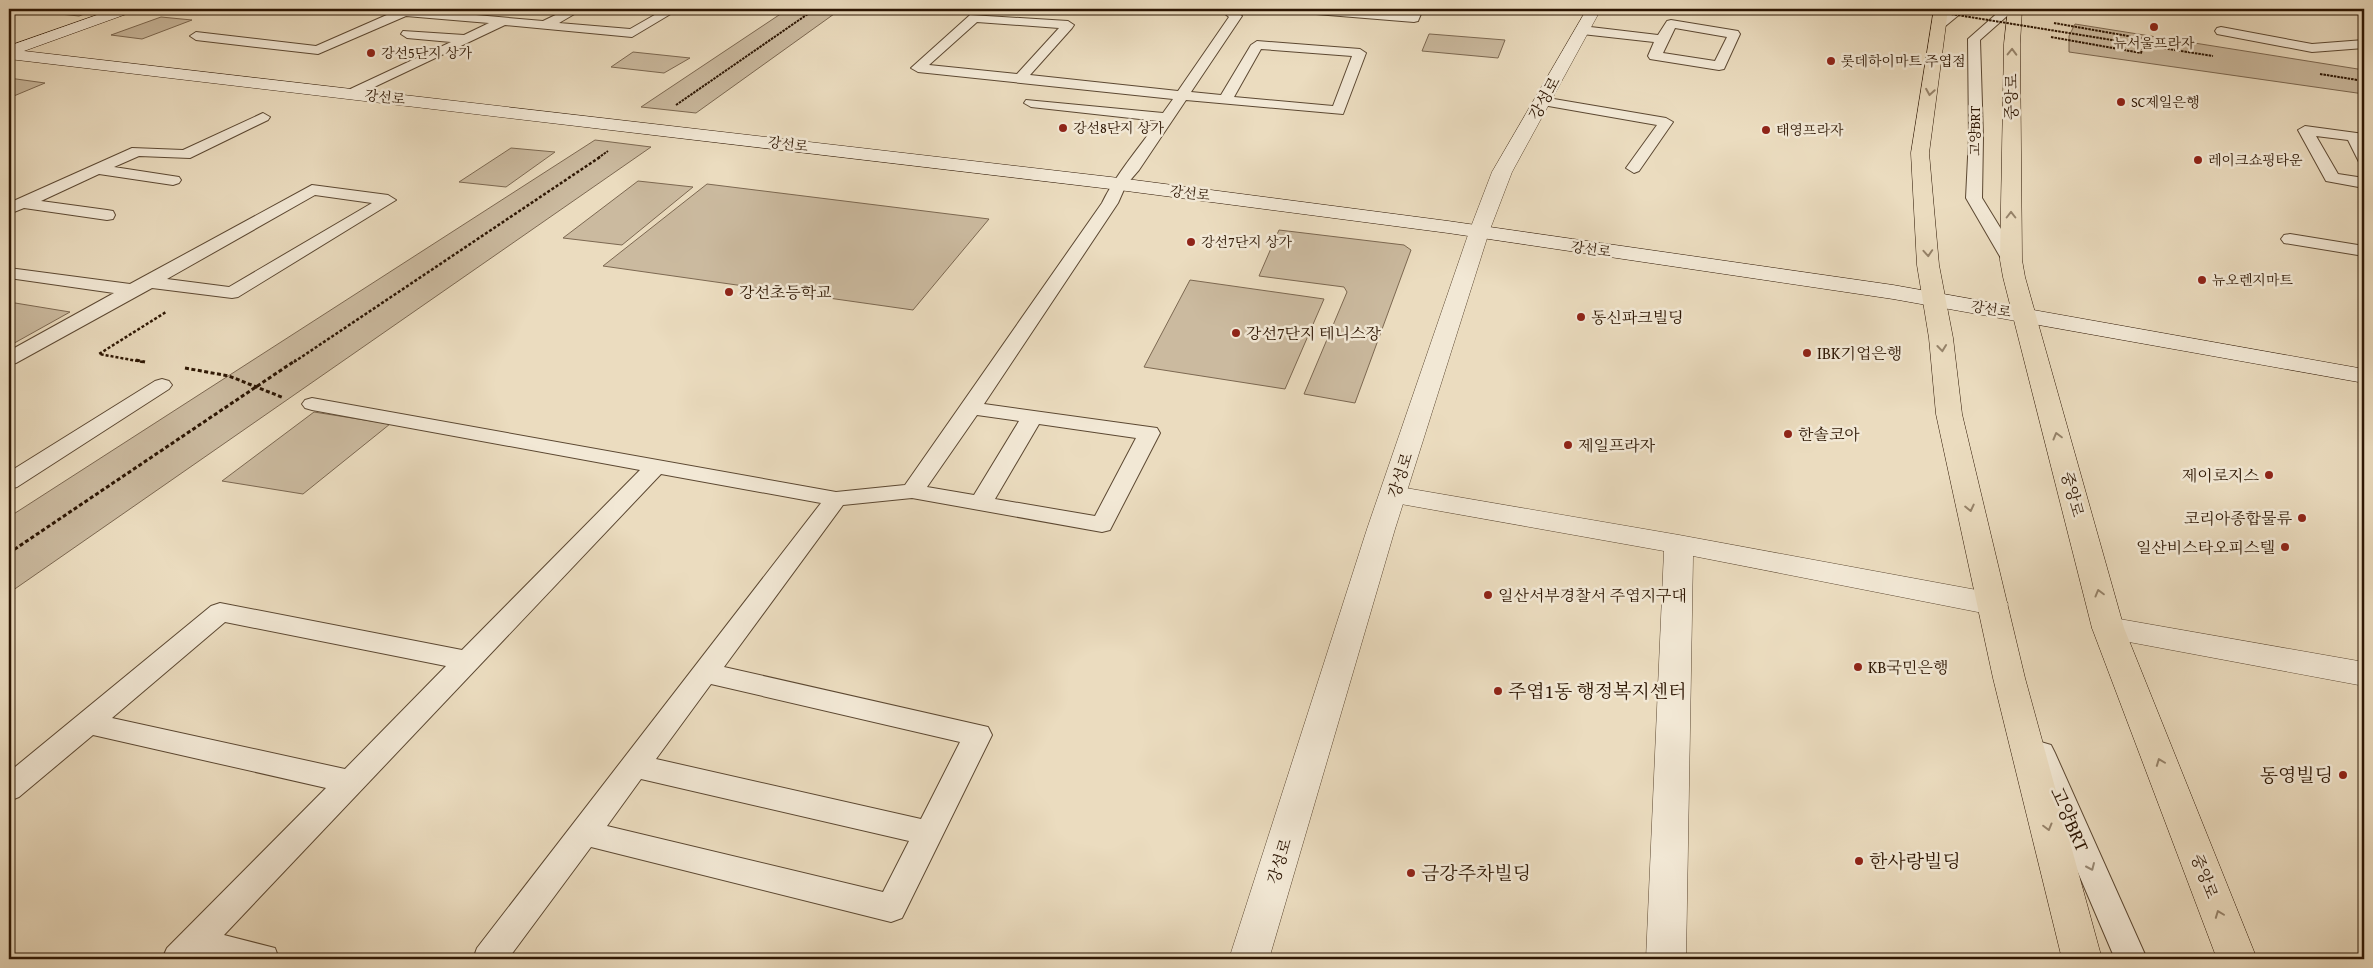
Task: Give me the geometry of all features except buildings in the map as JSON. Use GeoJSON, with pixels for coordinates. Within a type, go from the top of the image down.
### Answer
{"type":"FeatureCollection","features":[{"type":"Feature","properties":{"kind":"main road"},"geometry":{"type":"LineString","coordinates":[[9,52],[127,9]]}},
{"type":"Feature","properties":{"kind":"main road","name":"중앙로"},"geometry":{"type":"LineString","coordinates":[[2016,9],[2012,44],[2011,260],[2108,628],[2237,959]]}},
{"type":"Feature","properties":{"kind":"main road"},"geometry":{"type":"LineString","coordinates":[[1940,17],[1920,153],[1928,265],[1935,300],[1949,414],[2008,678],[2082,959]]}},
{"type":"Feature","properties":{"kind":"main road","name":"강성로"},"geometry":{"type":"LineString","coordinates":[[1249,959],[1381,529],[1394,495],[1479,232],[1502,172],[1588,19]]}},
{"type":"Feature","properties":{"kind":"main road","name":"강선로"},"geometry":{"type":"LineString","coordinates":[[9,52],[1118,184],[1479,232],[2025,314],[2364,376]]}},
{"type":"Feature","properties":{"kind":"main road"},"geometry":{"type":"LineString","coordinates":[[1394,495],[1679,544],[1992,604]]}},
{"type":"Feature","properties":{"kind":"main road"},"geometry":{"type":"LineString","coordinates":[[1666,959],[1679,544]]}},
{"type":"Feature","properties":{"kind":"main road"},"geometry":{"type":"LineString","coordinates":[[2108,628],[2364,674]]}},
{"type":"Feature","properties":{"kind":"lane"},"geometry":{"type":"LineString","coordinates":[[372,9],[632,33],[673,9]]}},
{"type":"Feature","properties":{"kind":"lane"},"geometry":{"type":"LineString","coordinates":[[351,94],[527,9]]}},
{"type":"Feature","properties":{"kind":"lane"},"geometry":{"type":"LineString","coordinates":[[546,24],[578,9]]}},
{"type":"Feature","properties":{"kind":"lane"},"geometry":{"type":"LineString","coordinates":[[912,491],[971,408],[1110,203],[1118,184],[1134,167],[1236,16],[1226,9]]}},
{"type":"Feature","properties":{"kind":"lane"},"geometry":{"type":"LineString","coordinates":[[1317,9],[1414,18],[1417,9]]}},
{"type":"Feature","properties":{"kind":"lane"},"geometry":{"type":"LineString","coordinates":[[1940,17],[1960,9]]}},
{"type":"Feature","properties":{"kind":"lane","name":"고양BRT"},"geometry":{"type":"LineString","coordinates":[[2009,9],[1974,39],[1976,137],[1974,198],[2011,260]]}},
{"type":"Feature","properties":{"kind":"lane"},"geometry":{"type":"LineString","coordinates":[[196,36],[318,50],[404,12]]}},
{"type":"Feature","properties":{"kind":"lane"},"geometry":{"type":"LineString","coordinates":[[1020,78],[1068,25],[974,18],[918,68],[1225,101],[1338,111],[1360,53],[1257,45],[1225,101]]}},
{"type":"Feature","properties":{"kind":"lane"},"geometry":{"type":"LineString","coordinates":[[1588,19],[1662,39]]}},
{"type":"Feature","properties":{"kind":"lane"},"geometry":{"type":"LineString","coordinates":[[1671,24],[1734,34],[1719,66],[1655,56],[1662,39],[1671,24]]}},
{"type":"Feature","properties":{"kind":"lane"},"geometry":{"type":"LineString","coordinates":[[2221,31],[2312,48],[2364,44]]}},
{"type":"Feature","properties":{"kind":"lane"},"geometry":{"type":"LineString","coordinates":[[407,34],[466,39]]}},
{"type":"Feature","properties":{"kind":"lane"},"geometry":{"type":"LineString","coordinates":[[1542,101],[1666,122],[1634,168]]}},
{"type":"Feature","properties":{"kind":"lane"},"geometry":{"type":"LineString","coordinates":[[1031,103],[1167,118]]}},
{"type":"Feature","properties":{"kind":"lane"},"geometry":{"type":"LineString","coordinates":[[15,206],[137,151],[184,155],[263,117]]}},
{"type":"Feature","properties":{"kind":"lane"},"geometry":{"type":"LineString","coordinates":[[2364,159],[2358,137],[2305,130],[2332,178],[2364,183]]}},
{"type":"Feature","properties":{"kind":"lane"},"geometry":{"type":"LineString","coordinates":[[95,170],[173,180]]}},
{"type":"Feature","properties":{"kind":"lane"},"geometry":{"type":"LineString","coordinates":[[9,273],[141,286],[232,293],[388,200],[312,190],[141,286],[9,359]]}},
{"type":"Feature","properties":{"kind":"lane"},"geometry":{"type":"LineString","coordinates":[[15,206],[107,215]]}},
{"type":"Feature","properties":{"kind":"lane"},"geometry":{"type":"LineString","coordinates":[[2290,239],[2364,251]]}},
{"type":"Feature","properties":{"kind":"lane"},"geometry":{"type":"LineString","coordinates":[[9,482],[162,384]]}},
{"type":"Feature","properties":{"kind":"lane"},"geometry":{"type":"LineString","coordinates":[[312,404],[836,499],[912,491],[1102,525],[1149,433],[971,408]]}},
{"type":"Feature","properties":{"kind":"lane"},"geometry":{"type":"LineString","coordinates":[[981,503],[1032,416]]}},
{"type":"Feature","properties":{"kind":"lane"},"geometry":{"type":"LineString","coordinates":[[188,951],[656,467]]}},
{"type":"Feature","properties":{"kind":"lane"},"geometry":{"type":"LineString","coordinates":[[490,959],[836,499]]}},
{"type":"Feature","properties":{"kind":"lane"},"geometry":{"type":"LineString","coordinates":[[9,790],[220,612],[467,662]]}},
{"type":"Feature","properties":{"kind":"lane"},"geometry":{"type":"LineString","coordinates":[[585,833],[892,908],[978,735],[705,673]]}},
{"type":"Feature","properties":{"kind":"lane","name":"고양BRT"},"geometry":{"type":"LineString","coordinates":[[2008,678],[2131,959]]}},
{"type":"Feature","properties":{"kind":"lane"},"geometry":{"type":"LineString","coordinates":[[88,723],[350,782]]}},
{"type":"Feature","properties":{"kind":"lane"},"geometry":{"type":"LineString","coordinates":[[635,766],[929,833]]}},
{"type":"Feature","properties":{"kind":"lane"},"geometry":{"type":"LineString","coordinates":[[188,951],[263,959]]}},
{"type":"Feature","properties":{"kind":"path"},"geometry":{"type":"LineString","coordinates":[[671,108],[815,9]]}},
{"type":"Feature","properties":{"kind":"path"},"geometry":{"type":"LineString","coordinates":[[1877,9],[1911,14]]}},
{"type":"Feature","properties":{"kind":"path"},"geometry":{"type":"LineString","coordinates":[[1920,9],[2143,45]]}},
{"type":"Feature","properties":{"kind":"path"},"geometry":{"type":"LineString","coordinates":[[2051,37],[2141,53],[2145,39],[2054,23]]}},
{"type":"Feature","properties":{"kind":"path"},"geometry":{"type":"LineString","coordinates":[[9,553],[609,151]]}},
{"type":"Feature","properties":{"kind":"path"},"geometry":{"type":"LineString","coordinates":[[146,362],[99,354],[173,308]]}},
{"type":"Feature","properties":{"kind":"path"},"geometry":{"type":"LineString","coordinates":[[183,368],[229,376],[289,400],[312,404]]}},
{"type":"Feature","properties":{"kind":"shaded area"},"geometry":{"type":"Polygon","coordinates":[[[98,9],[79,16],[21,10],[98,9]]]}},
{"type":"Feature","properties":{"kind":"shaded area"},"geometry":{"type":"Polygon","coordinates":[[[788,9],[841,9],[696,113],[641,107],[788,9]]]}},
{"type":"Feature","properties":{"kind":"shaded area"},"geometry":{"type":"Polygon","coordinates":[[[161,17],[192,20],[142,39],[111,35],[161,17]]]}},
{"type":"Feature","properties":{"kind":"shaded area"},"geometry":{"type":"Polygon","coordinates":[[[2075,24],[2364,70],[2364,94],[2069,52],[2069,36],[2075,24]]]}},
{"type":"Feature","properties":{"kind":"shaded area"},"geometry":{"type":"Polygon","coordinates":[[[1429,34],[1505,40],[1498,58],[1422,51],[1429,34]]]}},
{"type":"Feature","properties":{"kind":"shaded area"},"geometry":{"type":"Polygon","coordinates":[[[633,52],[690,58],[664,73],[611,67],[633,52]]]}},
{"type":"Feature","properties":{"kind":"shaded area"},"geometry":{"type":"Polygon","coordinates":[[[9,78],[45,83],[9,98],[9,78]]]}},
{"type":"Feature","properties":{"kind":"shaded area"},"geometry":{"type":"Polygon","coordinates":[[[595,140],[651,147],[9,593],[9,517],[595,140]]]}},
{"type":"Feature","properties":{"kind":"shaded area"},"geometry":{"type":"Polygon","coordinates":[[[511,148],[555,152],[506,187],[459,182],[511,148]]]}},
{"type":"Feature","properties":{"kind":"shaded area"},"geometry":{"type":"Polygon","coordinates":[[[638,181],[693,187],[622,245],[563,238],[638,181]]]}},
{"type":"Feature","properties":{"kind":"shaded area"},"geometry":{"type":"Polygon","coordinates":[[[707,184],[989,219],[913,310],[603,266],[707,184]]]}},
{"type":"Feature","properties":{"kind":"shaded area"},"geometry":{"type":"Polygon","coordinates":[[[1279,230],[1404,245],[1411,250],[1355,403],[1304,394],[1347,292],[1344,287],[1259,276],[1279,230]]]}},
{"type":"Feature","properties":{"kind":"shaded area","name":"강선7단지 테니스장"},"geometry":{"type":"Polygon","coordinates":[[[1190,280],[1324,299],[1285,389],[1144,367],[1190,280]]]}},
{"type":"Feature","properties":{"kind":"shaded area"},"geometry":{"type":"Polygon","coordinates":[[[9,302],[70,312],[9,346],[9,302]]]}},
{"type":"Feature","properties":{"kind":"shaded area"},"geometry":{"type":"Polygon","coordinates":[[[314,412],[390,424],[303,494],[222,481],[314,412]]]}},
{"type":"Feature","properties":{"kind":"place","name":"뉴서울프라자"},"geometry":{"type":"Point","coordinates":[2154,27]}},
{"type":"Feature","properties":{"kind":"place","name":"강선5단지 상가"},"geometry":{"type":"Point","coordinates":[371,53]}},
{"type":"Feature","properties":{"kind":"place","name":"롯데하이마트 주엽점"},"geometry":{"type":"Point","coordinates":[1831,61]}},
{"type":"Feature","properties":{"kind":"place","name":"SC제일은행"},"geometry":{"type":"Point","coordinates":[2121,102]}},
{"type":"Feature","properties":{"kind":"place","name":"강선8단지 상가"},"geometry":{"type":"Point","coordinates":[1063,128]}},
{"type":"Feature","properties":{"kind":"place","name":"태영프라자"},"geometry":{"type":"Point","coordinates":[1766,130]}},
{"type":"Feature","properties":{"kind":"place","name":"레이크쇼핑타운"},"geometry":{"type":"Point","coordinates":[2198,160]}},
{"type":"Feature","properties":{"kind":"place","name":"강선7단지 상가"},"geometry":{"type":"Point","coordinates":[1191,242]}},
{"type":"Feature","properties":{"kind":"place","name":"뉴오렌지마트"},"geometry":{"type":"Point","coordinates":[2202,280]}},
{"type":"Feature","properties":{"kind":"place","name":"강선초등학교"},"geometry":{"type":"Point","coordinates":[729,292]}},
{"type":"Feature","properties":{"kind":"place","name":"동신파크빌딩"},"geometry":{"type":"Point","coordinates":[1581,317]}},
{"type":"Feature","properties":{"kind":"place","name":"강선7단지 테니스장"},"geometry":{"type":"Point","coordinates":[1236,333]}},
{"type":"Feature","properties":{"kind":"place","name":"IBK기업은행"},"geometry":{"type":"Point","coordinates":[1807,353]}},
{"type":"Feature","properties":{"kind":"place","name":"한솔코아"},"geometry":{"type":"Point","coordinates":[1788,434]}},
{"type":"Feature","properties":{"kind":"place","name":"제일프라자"},"geometry":{"type":"Point","coordinates":[1568,445]}},
{"type":"Feature","properties":{"kind":"place","name":"제이로지스"},"geometry":{"type":"Point","coordinates":[2269,475]}},
{"type":"Feature","properties":{"kind":"place","name":"코리아종합물류"},"geometry":{"type":"Point","coordinates":[2302,518]}},
{"type":"Feature","properties":{"kind":"place","name":"일산비스타오피스텔"},"geometry":{"type":"Point","coordinates":[2285,547]}},
{"type":"Feature","properties":{"kind":"place","name":"일산서부경찰서 주엽지구대"},"geometry":{"type":"Point","coordinates":[1488,595]}},
{"type":"Feature","properties":{"kind":"place","name":"KB국민은행"},"geometry":{"type":"Point","coordinates":[1858,667]}},
{"type":"Feature","properties":{"kind":"place","name":"주엽1동 행정복지센터"},"geometry":{"type":"Point","coordinates":[1498,691]}},
{"type":"Feature","properties":{"kind":"place","name":"동영빌딩"},"geometry":{"type":"Point","coordinates":[2343,775]}},
{"type":"Feature","properties":{"kind":"place","name":"한사랑빌딩"},"geometry":{"type":"Point","coordinates":[1859,861]}},
{"type":"Feature","properties":{"kind":"place","name":"금강주차빌딩"},"geometry":{"type":"Point","coordinates":[1411,873]}}]}
